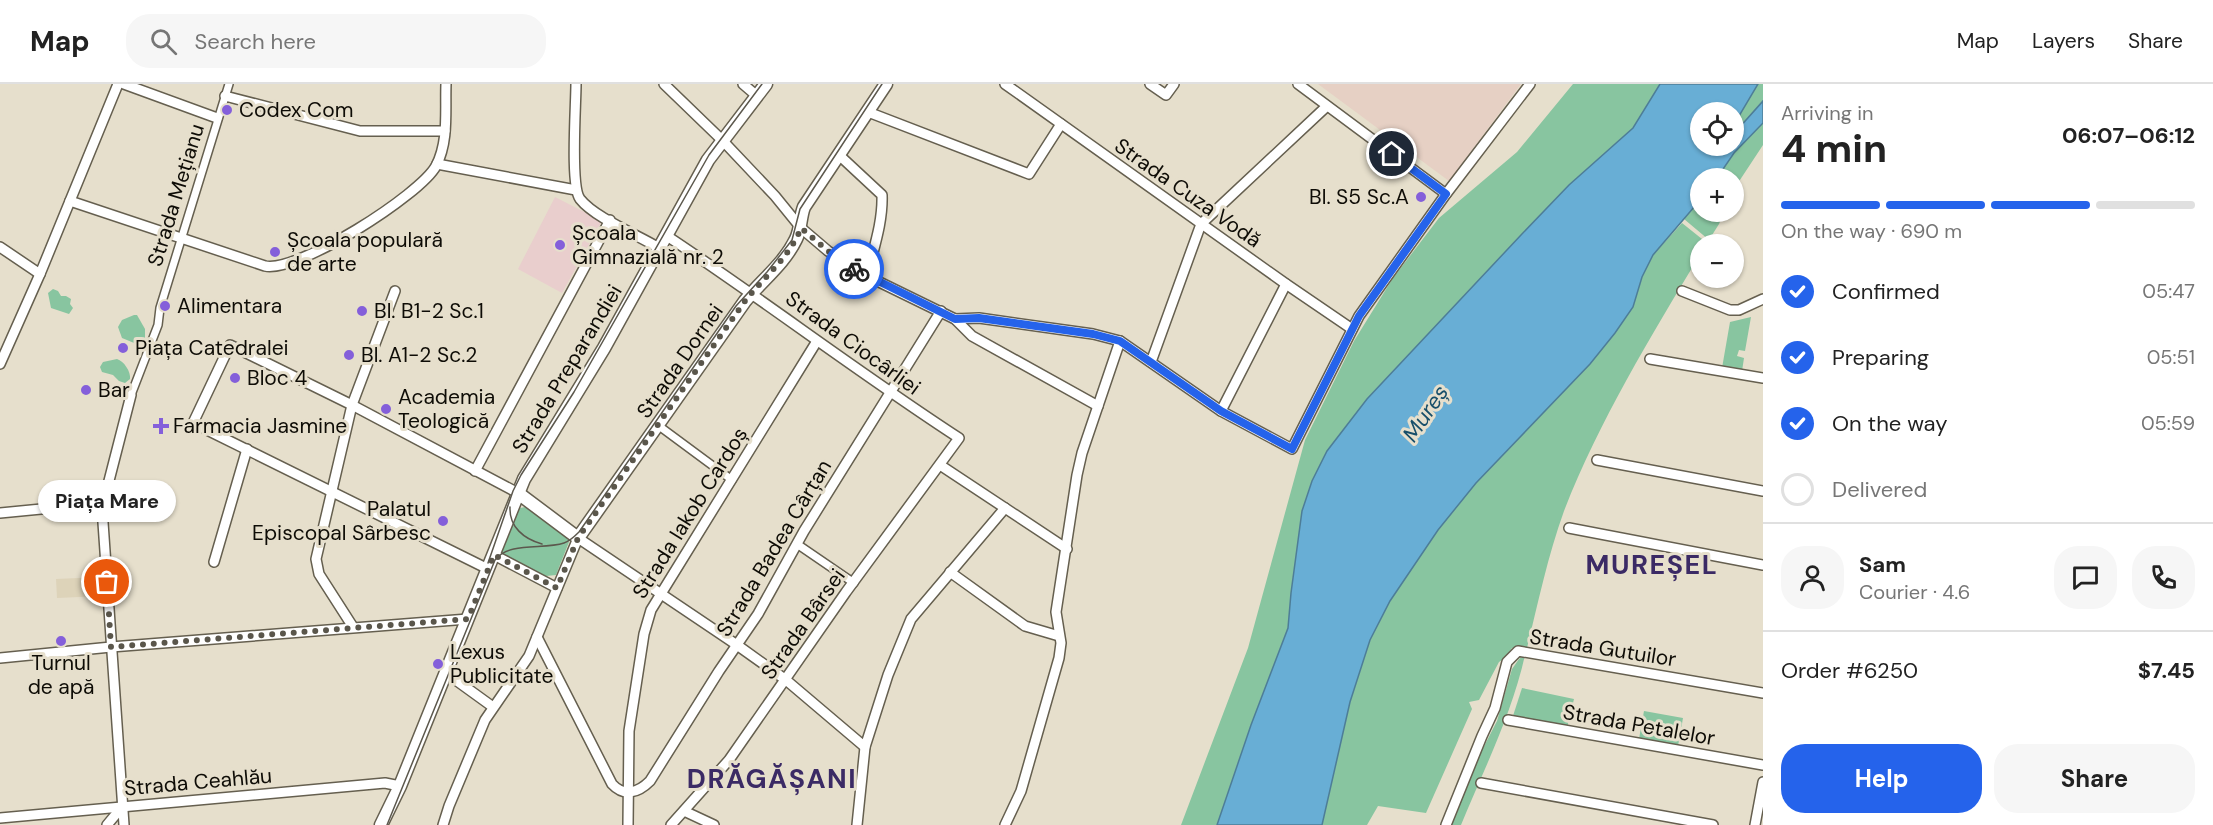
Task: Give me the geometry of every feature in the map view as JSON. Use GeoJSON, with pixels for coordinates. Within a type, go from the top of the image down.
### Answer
{"type":"FeatureCollection","features":[{"type":"Feature","properties":{"kind":"main road","name":"Strada Preparandiei"},"geometry":{"type":"LineString","coordinates":[[399,786],[518,493],[604,348],[708,160],[766,84]]}},
{"type":"Feature","properties":{"kind":"main road","name":"Strada Dornei"},"geometry":{"type":"LineString","coordinates":[[578,538],[752,293],[767,279],[793,245],[801,228],[804,207],[886,84]]}},
{"type":"Feature","properties":{"kind":"main road"},"geometry":{"type":"LineString","coordinates":[[518,493],[578,538]]}},
{"type":"Feature","properties":{"kind":"main road"},"geometry":{"type":"LineString","coordinates":[[381,825],[399,786]]}},
{"type":"Feature","properties":{"kind":"main road"},"geometry":{"type":"LineString","coordinates":[[389,825],[399,786]]}},
{"type":"Feature","properties":{"kind":"street"},"geometry":{"type":"LineString","coordinates":[[0,364],[40,274],[118,84]]}},
{"type":"Feature","properties":{"kind":"street"},"geometry":{"type":"LineString","coordinates":[[124,84],[217,118]]}},
{"type":"Feature","properties":{"kind":"street","name":"Strada Mețianu"},"geometry":{"type":"LineString","coordinates":[[131,395],[160,317],[160,308],[229,84]]}},
{"type":"Feature","properties":{"kind":"street"},"geometry":{"type":"LineString","coordinates":[[70,201],[181,240],[265,266],[276,267],[318,251],[349,235],[426,180],[437,164],[445,131],[446,84]]}},
{"type":"Feature","properties":{"kind":"street"},"geometry":{"type":"LineString","coordinates":[[576,84],[576,190],[586,205],[659,248]]}},
{"type":"Feature","properties":{"kind":"street"},"geometry":{"type":"LineString","coordinates":[[664,84],[723,141],[775,196],[801,228],[828,251],[867,276],[955,319],[972,336],[1098,406]]}},
{"type":"Feature","properties":{"kind":"street"},"geometry":{"type":"LineString","coordinates":[[742,84],[757,96]]}},
{"type":"Feature","properties":{"kind":"street","name":"Strada Cuza Vodă"},"geometry":{"type":"LineString","coordinates":[[1005,84],[1352,329]]}},
{"type":"Feature","properties":{"kind":"street"},"geometry":{"type":"LineString","coordinates":[[1150,84],[1166,96],[1174,84]]}},
{"type":"Feature","properties":{"kind":"street"},"geometry":{"type":"LineString","coordinates":[[1298,84],[1446,194]]}},
{"type":"Feature","properties":{"kind":"street"},"geometry":{"type":"LineString","coordinates":[[955,319],[979,318],[1093,334],[1120,341],[1221,411],[1292,449],[1352,329],[1368,302],[1446,194],[1530,84]]}},
{"type":"Feature","properties":{"kind":"street"},"geometry":{"type":"LineString","coordinates":[[225,96],[360,131],[445,131]]}},
{"type":"Feature","properties":{"kind":"street"},"geometry":{"type":"LineString","coordinates":[[1151,362],[1201,224],[1327,106]]}},
{"type":"Feature","properties":{"kind":"street"},"geometry":{"type":"LineString","coordinates":[[867,112],[1029,174],[1061,124]]}},
{"type":"Feature","properties":{"kind":"street"},"geometry":{"type":"LineString","coordinates":[[838,155],[882,195],[876,239],[867,276]]}},
{"type":"Feature","properties":{"kind":"street"},"geometry":{"type":"LineString","coordinates":[[437,164],[576,190]]}},
{"type":"Feature","properties":{"kind":"street"},"geometry":{"type":"LineString","coordinates":[[476,471],[610,220]]}},
{"type":"Feature","properties":{"kind":"street","name":"Strada Ciocârliei"},"geometry":{"type":"LineString","coordinates":[[667,236],[752,293],[889,393],[959,438]]}},
{"type":"Feature","properties":{"kind":"street"},"geometry":{"type":"LineString","coordinates":[[0,247],[40,274]]}},
{"type":"Feature","properties":{"kind":"street"},"geometry":{"type":"LineString","coordinates":[[1221,411],[1286,284]]}},
{"type":"Feature","properties":{"kind":"street"},"geometry":{"type":"LineString","coordinates":[[353,627],[316,566],[316,559],[352,405],[395,291]]}},
{"type":"Feature","properties":{"kind":"street"},"geometry":{"type":"LineString","coordinates":[[1682,291],[1730,310],[1739,310],[1763,298]]}},
{"type":"Feature","properties":{"kind":"street","name":"Strada Badea Cârțan"},"geometry":{"type":"LineString","coordinates":[[628,793],[643,788],[650,781],[758,614],[797,544],[941,312]]}},
{"type":"Feature","properties":{"kind":"street"},"geometry":{"type":"LineString","coordinates":[[972,336],[979,318]]}},
{"type":"Feature","properties":{"kind":"street","name":"Strada Iakob Cardoș"},"geometry":{"type":"LineString","coordinates":[[628,825],[629,731],[646,622],[660,594],[817,341]]}},
{"type":"Feature","properties":{"kind":"street"},"geometry":{"type":"LineString","coordinates":[[1005,825],[1021,791],[1059,658],[1061,643],[1056,612],[1077,475],[1120,341]]}},
{"type":"Feature","properties":{"kind":"street"},"geometry":{"type":"LineString","coordinates":[[488,569],[193,423],[230,345],[352,405],[518,493]]}},
{"type":"Feature","properties":{"kind":"street"},"geometry":{"type":"LineString","coordinates":[[1650,359],[1763,378]]}},
{"type":"Feature","properties":{"kind":"street"},"geometry":{"type":"LineString","coordinates":[[124,825],[102,516],[103,503],[131,395]]}},
{"type":"Feature","properties":{"kind":"street"},"geometry":{"type":"LineString","coordinates":[[659,426],[732,480]]}},
{"type":"Feature","properties":{"kind":"street","name":"Strada Bârsei"},"geometry":{"type":"LineString","coordinates":[[670,825],[729,760],[959,438]]}},
{"type":"Feature","properties":{"kind":"street"},"geometry":{"type":"LineString","coordinates":[[214,562],[247,449]]}},
{"type":"Feature","properties":{"kind":"street"},"geometry":{"type":"LineString","coordinates":[[1597,460],[1763,491]]}},
{"type":"Feature","properties":{"kind":"street"},"geometry":{"type":"LineString","coordinates":[[940,465],[1067,549]]}},
{"type":"Feature","properties":{"kind":"street"},"geometry":{"type":"LineString","coordinates":[[0,513],[103,503]]}},
{"type":"Feature","properties":{"kind":"street"},"geometry":{"type":"LineString","coordinates":[[857,825],[865,747],[888,675],[911,619],[1005,508]]}},
{"type":"Feature","properties":{"kind":"street"},"geometry":{"type":"LineString","coordinates":[[1569,528],[1763,565]]}},
{"type":"Feature","properties":{"kind":"street"},"geometry":{"type":"LineString","coordinates":[[443,825],[475,743],[493,707],[523,666],[578,538],[786,680],[865,747]]}},
{"type":"Feature","properties":{"kind":"street"},"geometry":{"type":"LineString","coordinates":[[797,544],[854,582]]}},
{"type":"Feature","properties":{"kind":"street"},"geometry":{"type":"LineString","coordinates":[[494,555],[557,588]]}},
{"type":"Feature","properties":{"kind":"street"},"geometry":{"type":"LineString","coordinates":[[950,572],[1025,626],[1059,636]]}},
{"type":"Feature","properties":{"kind":"street"},"geometry":{"type":"LineString","coordinates":[[0,658],[468,619]]}},
{"type":"Feature","properties":{"kind":"street"},"geometry":{"type":"LineString","coordinates":[[537,637],[612,784],[628,793]]}},
{"type":"Feature","properties":{"kind":"street","name":"Strada Gutuilor"},"geometry":{"type":"LineString","coordinates":[[1446,825],[1495,708],[1507,662],[1518,651],[1763,693]]}},
{"type":"Feature","properties":{"kind":"street"},"geometry":{"type":"LineString","coordinates":[[446,673],[493,707]]}},
{"type":"Feature","properties":{"kind":"street","name":"Strada Petalelor"},"geometry":{"type":"LineString","coordinates":[[1508,720],[1763,765]]}},
{"type":"Feature","properties":{"kind":"street"},"geometry":{"type":"LineString","coordinates":[[1755,825],[1763,782]]}},
{"type":"Feature","properties":{"kind":"street","name":"Strada Ceahlău"},"geometry":{"type":"LineString","coordinates":[[0,818],[385,783],[399,786]]}},
{"type":"Feature","properties":{"kind":"street"},"geometry":{"type":"LineString","coordinates":[[1480,783],[1713,825]]}},
{"type":"Feature","properties":{"kind":"street"},"geometry":{"type":"LineString","coordinates":[[106,825],[122,807]]}},
{"type":"Feature","properties":{"kind":"street"},"geometry":{"type":"LineString","coordinates":[[684,811],[714,825]]}},
{"type":"Feature","properties":{"kind":"shaded area"},"geometry":{"type":"Polygon","coordinates":[[[1318,84],[1521,84],[1449,181],[1318,84]]]}},
{"type":"Feature","properties":{"kind":"shaded area","name":"Școala Gimnazială nr. 2"},"geometry":{"type":"Polygon","coordinates":[[[555,197],[602,221],[562,293],[518,269],[555,197]]]}},
{"type":"Feature","properties":{"kind":"shaded area"},"geometry":{"type":"Polygon","coordinates":[[[101,577],[102,596],[57,598],[56,579],[101,577]]]}},
{"type":"Feature","properties":{"kind":"green space"},"geometry":{"type":"Polygon","coordinates":[[[1573,84],[1660,84],[1633,128],[1569,185],[1521,235],[1367,399],[1327,451],[1312,481],[1302,511],[1288,628],[1251,725],[1217,825],[1181,825],[1248,648],[1305,440],[1354,341],[1393,278],[1439,218],[1517,152],[1573,84]]]}},
{"type":"Feature","properties":{"kind":"green space"},"geometry":{"type":"Polygon","coordinates":[[[1758,84],[1763,84],[1763,101],[1744,123],[1744,108],[1758,84]]]}},
{"type":"Feature","properties":{"kind":"green space"},"geometry":{"type":"Polygon","coordinates":[[[1763,123],[1763,145],[1744,174],[1744,168],[1724,168],[1732,156],[1744,156],[1744,143],[1763,123]]]}},
{"type":"Feature","properties":{"kind":"green space"},"geometry":{"type":"Polygon","coordinates":[[[1690,212],[1690,222],[1720,222],[1713,234],[1702,234],[1684,219],[1690,212]]]}},
{"type":"Feature","properties":{"kind":"green space"},"geometry":{"type":"Polygon","coordinates":[[[1682,223],[1696,234],[1690,234],[1690,271],[1627,379],[1593,444],[1564,511],[1527,648],[1512,648],[1499,662],[1479,700],[1469,702],[1472,709],[1426,813],[1378,806],[1367,825],[1322,825],[1350,702],[1370,640],[1390,601],[1438,530],[1476,483],[1590,364],[1615,333],[1633,307],[1642,277],[1653,255],[1682,223]]]}},
{"type":"Feature","properties":{"kind":"green space"},"geometry":{"type":"Polygon","coordinates":[[[53,289],[61,296],[71,299],[70,304],[73,308],[69,314],[51,308],[48,293],[53,289]]]}},
{"type":"Feature","properties":{"kind":"green space"},"geometry":{"type":"Polygon","coordinates":[[[137,315],[145,329],[145,342],[139,345],[122,338],[118,327],[122,320],[137,315]]]}},
{"type":"Feature","properties":{"kind":"green space"},"geometry":{"type":"Polygon","coordinates":[[[1751,317],[1745,351],[1739,350],[1737,356],[1744,358],[1742,371],[1722,368],[1730,322],[1751,317]]]}},
{"type":"Feature","properties":{"kind":"green space"},"geometry":{"type":"Polygon","coordinates":[[[117,359],[124,364],[129,373],[130,379],[125,383],[113,375],[102,372],[100,367],[103,362],[117,359]]]}},
{"type":"Feature","properties":{"kind":"green space"},"geometry":{"type":"Polygon","coordinates":[[[525,507],[566,536],[569,542],[556,575],[546,576],[506,558],[501,552],[516,509],[525,507]]]}},
{"type":"Feature","properties":{"kind":"green space"},"geometry":{"type":"Polygon","coordinates":[[[1525,655],[1513,699],[1461,825],[1451,825],[1476,762],[1497,721],[1512,669],[1525,655]]]}},
{"type":"Feature","properties":{"kind":"green space"},"geometry":{"type":"Polygon","coordinates":[[[1522,688],[1574,699],[1567,728],[1512,719],[1522,688]]]}},
{"type":"Feature","properties":{"kind":"green space"},"geometry":{"type":"Polygon","coordinates":[[[1644,711],[1683,718],[1678,746],[1639,739],[1644,711]]]}},
{"type":"Feature","properties":{"kind":"water","name":"Mureș"},"geometry":{"type":"Polygon","coordinates":[[[1660,84],[1758,84],[1744,108],[1744,102],[1690,102],[1690,156],[1732,156],[1724,168],[1690,168],[1690,212],[1653,255],[1642,277],[1633,307],[1615,333],[1590,364],[1476,483],[1438,530],[1390,601],[1370,640],[1350,702],[1322,825],[1217,825],[1251,725],[1288,628],[1302,511],[1312,481],[1327,451],[1367,399],[1569,185],[1633,128],[1660,84]]]}},
{"type":"Feature","properties":{"kind":"water"},"geometry":{"type":"Polygon","coordinates":[[[1763,101],[1763,123],[1744,143],[1744,122],[1763,101]]]}},
{"type":"Feature","properties":{"kind":"tram line"},"geometry":{"type":"LineString","coordinates":[[488,563],[513,491],[521,475],[574,392],[709,155],[762,84]]}},
{"type":"Feature","properties":{"kind":"tram line"},"geometry":{"type":"LineString","coordinates":[[387,825],[495,560],[509,550],[564,543],[579,532],[736,306],[792,240],[800,209],[882,84]]}},
{"type":"Feature","properties":{"kind":"tram line"},"geometry":{"type":"LineString","coordinates":[[510,507],[512,521],[519,531],[529,539],[542,544]]}},
{"type":"Feature","properties":{"kind":"way so far"},"geometry":{"type":"LineString","coordinates":[[107,582],[111,647],[468,619],[494,555],[557,588],[578,538],[745,301],[767,279],[793,245],[801,228],[854,269]]}},
{"type":"Feature","properties":{"kind":"place","name":"Codex Com"},"geometry":{"type":"Point","coordinates":[227,110]}},
{"type":"Feature","properties":{"kind":"place","name":"Bl. S5 Sc.A"},"geometry":{"type":"Point","coordinates":[1421,197]}},
{"type":"Feature","properties":{"kind":"place","name":"Școala Gimnazială nr. 2"},"geometry":{"type":"Point","coordinates":[560,245]}},
{"type":"Feature","properties":{"kind":"place","name":"Școala populară de arte"},"geometry":{"type":"Point","coordinates":[275,252]}},
{"type":"Feature","properties":{"kind":"place","name":"Alimentara"},"geometry":{"type":"Point","coordinates":[165,306]}},
{"type":"Feature","properties":{"kind":"place","name":"Bl. B1-2 Sc.1"},"geometry":{"type":"Point","coordinates":[362,311]}},
{"type":"Feature","properties":{"kind":"place","name":"Piața Catedralei"},"geometry":{"type":"Point","coordinates":[123,348]}},
{"type":"Feature","properties":{"kind":"place","name":"Bl. A1-2 Sc.2"},"geometry":{"type":"Point","coordinates":[349,355]}},
{"type":"Feature","properties":{"kind":"place","name":"Bloc 4"},"geometry":{"type":"Point","coordinates":[235,378]}},
{"type":"Feature","properties":{"kind":"place","name":"Bar"},"geometry":{"type":"Point","coordinates":[86,390]}},
{"type":"Feature","properties":{"kind":"place","name":"Academia Teologică"},"geometry":{"type":"Point","coordinates":[386,409]}},
{"type":"Feature","properties":{"kind":"place","name":"Farmacia Jasmine"},"geometry":{"type":"Point","coordinates":[161,426]}},
{"type":"Feature","properties":{"kind":"place","name":"Palatul Episcopal Sârbesc"},"geometry":{"type":"Point","coordinates":[443,521]}},
{"type":"Feature","properties":{"kind":"place","name":"Piața Mare"},"geometry":{"type":"Point","coordinates":[107,582]}},
{"type":"Feature","properties":{"kind":"place","name":"Turnul de apă"},"geometry":{"type":"Point","coordinates":[61,641]}},
{"type":"Feature","properties":{"kind":"place","name":"Lexus Publicitate"},"geometry":{"type":"Point","coordinates":[438,664]}},
{"type":"Feature","properties":{"kind":"district","name":"MUREȘEL"},"geometry":{"type":"Point","coordinates":[1652,565]}},
{"type":"Feature","properties":{"kind":"district","name":"DRĂGĂȘANI"},"geometry":{"type":"Point","coordinates":[772,779]}},
{"type":"Feature","properties":{"kind":"route"},"geometry":{"type":"LineString","coordinates":[[854,269],[955,319],[979,318],[1106,336],[1120,341],[1221,411],[1292,449],[1359,316],[1446,194],[1392,154]]}}]}
